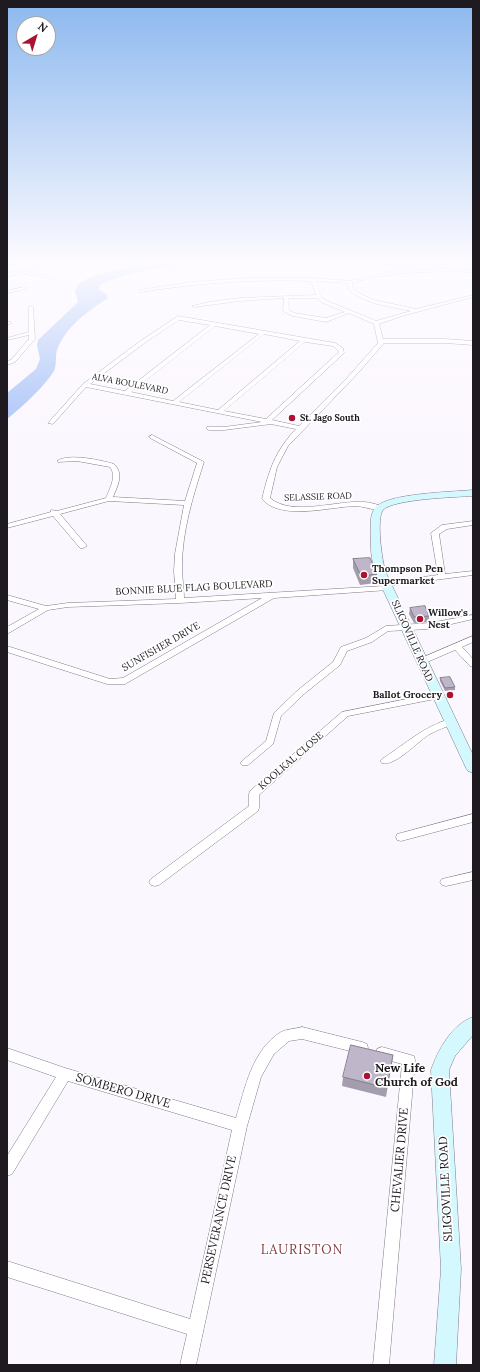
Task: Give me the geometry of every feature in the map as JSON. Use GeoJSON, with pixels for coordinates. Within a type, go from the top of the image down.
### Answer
{"type":"FeatureCollection","features":[{"type":"Feature","properties":{"kind":"street"},"geometry":{"type":"LineString","coordinates":[[7,363],[13,361],[32,339],[32,325]]}},
{"type":"Feature","properties":{"kind":"street","name":"ALVA BOULEVARD"},"geometry":{"type":"LineString","coordinates":[[84,385],[167,325]]}},
{"type":"Feature","properties":{"kind":"street"},"geometry":{"type":"LineString","coordinates":[[126,393],[213,325]]}},
{"type":"Feature","properties":{"kind":"street","name":"ALVA BOULEVARD"},"geometry":{"type":"LineString","coordinates":[[220,325],[335,345],[341,348],[342,352],[270,421]]}},
{"type":"Feature","properties":{"kind":"street"},"geometry":{"type":"LineString","coordinates":[[377,325],[376,329],[381,341],[445,341],[473,343]]}},
{"type":"Feature","properties":{"kind":"street"},"geometry":{"type":"LineString","coordinates":[[8,338],[32,333]]}},
{"type":"Feature","properties":{"kind":"street"},"geometry":{"type":"LineString","coordinates":[[175,402],[263,333]]}},
{"type":"Feature","properties":{"kind":"street"},"geometry":{"type":"LineString","coordinates":[[8,338],[24,348]]}},
{"type":"Feature","properties":{"kind":"street"},"geometry":{"type":"LineString","coordinates":[[220,411],[304,340]]}},
{"type":"Feature","properties":{"kind":"street","name":"SELASSIE ROAD"},"geometry":{"type":"LineString","coordinates":[[380,508],[364,504],[286,509],[270,504],[266,499],[275,462],[284,447],[300,428],[353,375],[381,341]]}},
{"type":"Feature","properties":{"kind":"street"},"geometry":{"type":"LineString","coordinates":[[7,356],[17,356]]}},
{"type":"Feature","properties":{"kind":"street"},"geometry":{"type":"LineString","coordinates":[[51,423],[84,385]]}},
{"type":"Feature","properties":{"kind":"street","name":"ALVA BOULEVARD"},"geometry":{"type":"LineString","coordinates":[[84,385],[300,428]]}},
{"type":"Feature","properties":{"kind":"street"},"geometry":{"type":"LineString","coordinates":[[209,428],[220,430],[241,426],[261,425],[270,421]]}},
{"type":"Feature","properties":{"kind":"street"},"geometry":{"type":"LineString","coordinates":[[152,437],[201,462],[187,503],[181,532],[178,568],[180,601]]}},
{"type":"Feature","properties":{"kind":"street"},"geometry":{"type":"LineString","coordinates":[[60,461],[77,459],[105,463],[116,469],[118,474],[109,499]]}},
{"type":"Feature","properties":{"kind":"street"},"geometry":{"type":"LineString","coordinates":[[380,508],[388,504],[401,501],[473,493]]}},
{"type":"Feature","properties":{"kind":"street"},"geometry":{"type":"LineString","coordinates":[[7,526],[54,512],[109,499],[187,503]]}},
{"type":"Feature","properties":{"kind":"street","name":"SLIGOVILLE ROAD"},"geometry":{"type":"LineString","coordinates":[[380,508],[376,516],[375,548],[377,562],[437,696],[473,768]]}},
{"type":"Feature","properties":{"kind":"street"},"geometry":{"type":"LineString","coordinates":[[54,512],[83,546]]}},
{"type":"Feature","properties":{"kind":"street"},"geometry":{"type":"LineString","coordinates":[[442,577],[435,533],[445,527],[473,523]]}},
{"type":"Feature","properties":{"kind":"street","name":"BONNIE BLUE FLAG BOULEVARD"},"geometry":{"type":"LineString","coordinates":[[7,631],[46,608],[68,605],[273,596],[387,586],[473,573]]}},
{"type":"Feature","properties":{"kind":"street"},"geometry":{"type":"LineString","coordinates":[[7,596],[46,608]]}},
{"type":"Feature","properties":{"kind":"street","name":"SUNFISHER DRIVE"},"geometry":{"type":"LineString","coordinates":[[7,649],[110,682],[125,681],[273,596]]}},
{"type":"Feature","properties":{"kind":"street"},"geometry":{"type":"LineString","coordinates":[[245,763],[270,742],[277,714],[301,692],[337,663],[344,649],[369,640],[386,629],[430,626],[473,617]]}},
{"type":"Feature","properties":{"kind":"street"},"geometry":{"type":"LineString","coordinates":[[422,661],[473,639]]}},
{"type":"Feature","properties":{"kind":"street"},"geometry":{"type":"LineString","coordinates":[[457,647],[473,664]]}},
{"type":"Feature","properties":{"kind":"street","name":"KOOLKAL CLOSE"},"geometry":{"type":"LineString","coordinates":[[155,882],[254,808],[254,794],[345,714],[437,696]]}},
{"type":"Feature","properties":{"kind":"street"},"geometry":{"type":"LineString","coordinates":[[385,761],[405,749],[426,732],[450,722]]}},
{"type":"Feature","properties":{"kind":"street"},"geometry":{"type":"LineString","coordinates":[[401,837],[473,818]]}},
{"type":"Feature","properties":{"kind":"street"},"geometry":{"type":"LineString","coordinates":[[446,882],[473,876]]}},
{"type":"Feature","properties":{"kind":"street","name":"SLIGOVILLE ROAD"},"geometry":{"type":"LineString","coordinates":[[445,1365],[451,1269],[440,1070],[444,1057],[450,1047],[473,1024]]}},
{"type":"Feature","properties":{"kind":"street","name":"CHEVALIER DRIVE"},"geometry":{"type":"LineString","coordinates":[[255,1076],[269,1050],[286,1036],[302,1033],[409,1060],[381,1365]]}},
{"type":"Feature","properties":{"kind":"street","name":"SOMBERO DRIVE"},"geometry":{"type":"LineString","coordinates":[[7,1054],[65,1074],[240,1126]]}},
{"type":"Feature","properties":{"kind":"street"},"geometry":{"type":"LineString","coordinates":[[7,1169],[65,1074]]}},
{"type":"Feature","properties":{"kind":"street","name":"PERSEVERANCE DRIVE"},"geometry":{"type":"LineString","coordinates":[[188,1365],[240,1126],[255,1076]]}},
{"type":"Feature","properties":{"kind":"street"},"geometry":{"type":"LineString","coordinates":[[7,1268],[196,1328]]}},
{"type":"Feature","properties":{"kind":"water"},"geometry":{"type":"Polygon","coordinates":[[[54,325],[74,325],[61,341],[57,350],[54,371],[44,384],[7,419],[7,393],[36,369],[40,359],[37,345],[38,340],[54,325]]]}},
{"type":"Feature","properties":{"kind":"building"},"geometry":{"type":"Polygon","coordinates":[[[370,558],[377,574],[361,576],[353,559],[370,558]]]}},
{"type":"Feature","properties":{"kind":"building"},"geometry":{"type":"Polygon","coordinates":[[[425,606],[429,616],[414,617],[410,608],[425,606]]]}},
{"type":"Feature","properties":{"kind":"building"},"geometry":{"type":"Polygon","coordinates":[[[450,677],[455,687],[445,688],[440,678],[450,677]]]}},
{"type":"Feature","properties":{"kind":"building","name":"New Life Church of God"},"geometry":{"type":"Polygon","coordinates":[[[351,1045],[393,1055],[387,1088],[343,1077],[351,1045]]]}},
{"type":"Feature","properties":{"kind":"place","name":"St. Jago South"},"geometry":{"type":"Point","coordinates":[292,418]}},
{"type":"Feature","properties":{"kind":"place","name":"Thompson Pen Supermarket"},"geometry":{"type":"Point","coordinates":[364,575]}},
{"type":"Feature","properties":{"kind":"place","name":"Willow's Nest"},"geometry":{"type":"Point","coordinates":[420,619]}},
{"type":"Feature","properties":{"kind":"place","name":"Ballot Grocery"},"geometry":{"type":"Point","coordinates":[450,695]}},
{"type":"Feature","properties":{"kind":"place","name":"New Life Church of God"},"geometry":{"type":"Point","coordinates":[367,1076]}},
{"type":"Feature","properties":{"kind":"district","name":"LAURISTON"},"geometry":{"type":"Point","coordinates":[302,1250]}}]}
